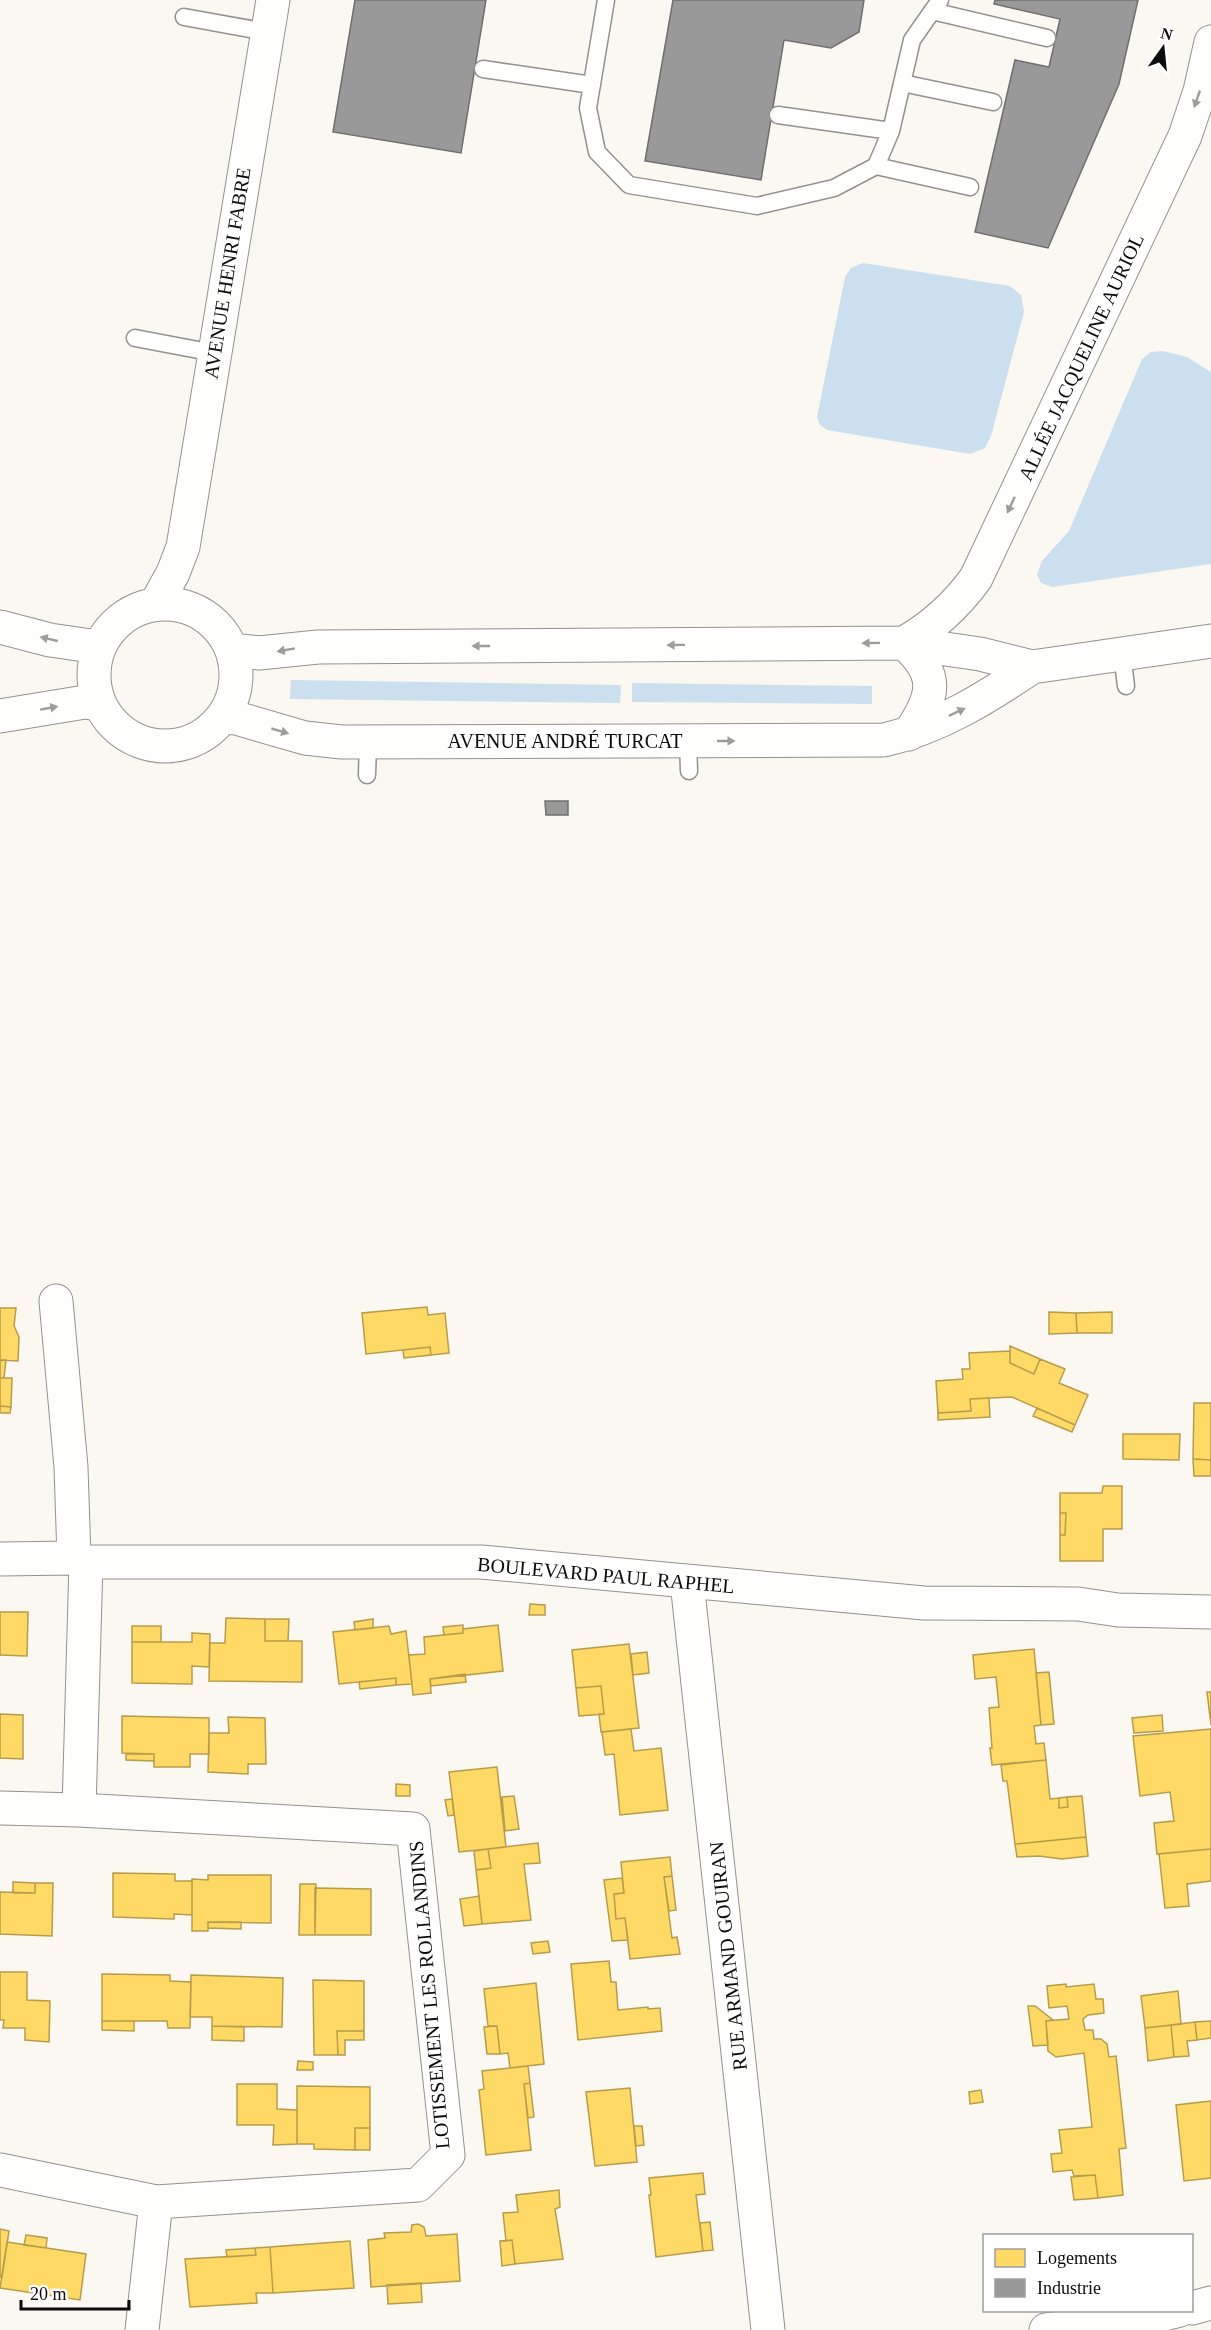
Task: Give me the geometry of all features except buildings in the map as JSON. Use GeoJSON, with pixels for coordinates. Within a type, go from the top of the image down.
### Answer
{"type":"FeatureCollection","features":[{"type":"Feature","properties":{"kind":"street","name":"AVENUE HENRI FABRE"},"geometry":{"type":"LineString","coordinates":[[156,604],[173,573],[183,547],[273,0]]}},
{"type":"Feature","properties":{"kind":"street","name":"ALLÉE JACQUELINE AURIOL"},"geometry":{"type":"LineString","coordinates":[[904,643],[928,630],[950,610],[976,578],[1185,136],[1200,91],[1211,42]]}},
{"type":"Feature","properties":{"kind":"street","name":"AVENUE HENRI FABRE"},"geometry":{"type":"LineString","coordinates":[[183,547],[192,596],[202,614]]}},
{"type":"Feature","properties":{"kind":"street"},"geometry":{"type":"LineString","coordinates":[[156,604],[181,605],[202,614],[220,629],[232,650],[237,673],[234,696],[224,717],[209,732],[190,742],[168,747],[147,745],[127,736],[110,722],[98,704],[92,676],[98,647],[112,626],[132,611],[156,604]]}},
{"type":"Feature","properties":{"kind":"street"},"geometry":{"type":"LineString","coordinates":[[0,627],[50,640],[98,647]]}},
{"type":"Feature","properties":{"kind":"street"},"geometry":{"type":"LineString","coordinates":[[232,650],[259,653],[318,647],[904,643],[980,654],[1032,667],[1211,641]]}},
{"type":"Feature","properties":{"kind":"street"},"geometry":{"type":"LineString","coordinates":[[904,643],[920,656],[927,669],[930,685],[929,698],[923,713],[909,734]]}},
{"type":"Feature","properties":{"kind":"street","name":"AVENUE ANDRÉ TURCAT"},"geometry":{"type":"LineString","coordinates":[[224,717],[237,718],[305,738],[688,756],[884,740],[909,734],[970,706],[1032,667]]}},
{"type":"Feature","properties":{"kind":"street"},"geometry":{"type":"LineString","coordinates":[[0,716],[86,702],[98,704]]}},
{"type":"Feature","properties":{"kind":"street"},"geometry":{"type":"LineString","coordinates":[[56,1301],[80,1560],[80,1810]]}},
{"type":"Feature","properties":{"kind":"street","name":"BOULEVARD PAUL RAPHEL"},"geometry":{"type":"LineString","coordinates":[[0,1559],[481,1562],[924,1603],[1078,1604],[1118,1610],[1211,1612]]}},
{"type":"Feature","properties":{"kind":"street","name":"RUE ARMAND GOUIRAN"},"geometry":{"type":"LineString","coordinates":[[687,1582],[768,2330]]}},
{"type":"Feature","properties":{"kind":"street","name":"LOTISSEMENT LES ROLLANDINS"},"geometry":{"type":"LineString","coordinates":[[0,1808],[80,1810],[413,1829],[448,2155],[418,2185],[156,2202],[0,2170]]}},
{"type":"Feature","properties":{"kind":"street"},"geometry":{"type":"LineString","coordinates":[[142,2330],[156,2202]]}},
{"type":"Feature","properties":{"kind":"street"},"geometry":{"type":"LineString","coordinates":[[1193,2308],[1211,2303]]}},
{"type":"Feature","properties":{"kind":"street"},"geometry":{"type":"LineString","coordinates":[[1046,2330],[1148,2318],[1172,2312]]}},
{"type":"Feature","properties":{"kind":"lane"},"geometry":{"type":"LineString","coordinates":[[606,0],[588,108],[597,152],[629,185],[757,206],[834,188],[876,166],[891,131],[912,40],[936,5],[1047,38]]}},
{"type":"Feature","properties":{"kind":"lane"},"geometry":{"type":"LineString","coordinates":[[184,17],[267,32]]}},
{"type":"Feature","properties":{"kind":"lane"},"geometry":{"type":"LineString","coordinates":[[483,69],[592,85]]}},
{"type":"Feature","properties":{"kind":"lane"},"geometry":{"type":"LineString","coordinates":[[902,83],[993,102]]}},
{"type":"Feature","properties":{"kind":"lane"},"geometry":{"type":"LineString","coordinates":[[778,115],[891,131]]}},
{"type":"Feature","properties":{"kind":"lane"},"geometry":{"type":"LineString","coordinates":[[876,166],[970,187]]}},
{"type":"Feature","properties":{"kind":"lane"},"geometry":{"type":"LineString","coordinates":[[135,338],[214,353]]}},
{"type":"Feature","properties":{"kind":"lane"},"geometry":{"type":"LineString","coordinates":[[1122,654],[1126,686]]}},
{"type":"Feature","properties":{"kind":"lane"},"geometry":{"type":"LineString","coordinates":[[367,775],[368,742]]}},
{"type":"Feature","properties":{"kind":"water"},"geometry":{"type":"Polygon","coordinates":[[[863,263],[1010,286],[1021,295],[1024,312],[991,436],[985,448],[970,454],[827,430],[820,425],[817,417],[845,277],[851,268],[863,263]]]}},
{"type":"Feature","properties":{"kind":"water"},"geometry":{"type":"Polygon","coordinates":[[[1163,351],[1187,357],[1211,372],[1211,564],[1052,587],[1041,583],[1037,575],[1042,561],[1069,531],[1142,359],[1151,352],[1163,351]]]}},
{"type":"Feature","properties":{"kind":"water"},"geometry":{"type":"Polygon","coordinates":[[[291,680],[621,685],[620,703],[290,699],[291,680]]]}},
{"type":"Feature","properties":{"kind":"water"},"geometry":{"type":"Polygon","coordinates":[[[632,683],[872,686],[872,704],[632,702],[632,683]]]}}]}
